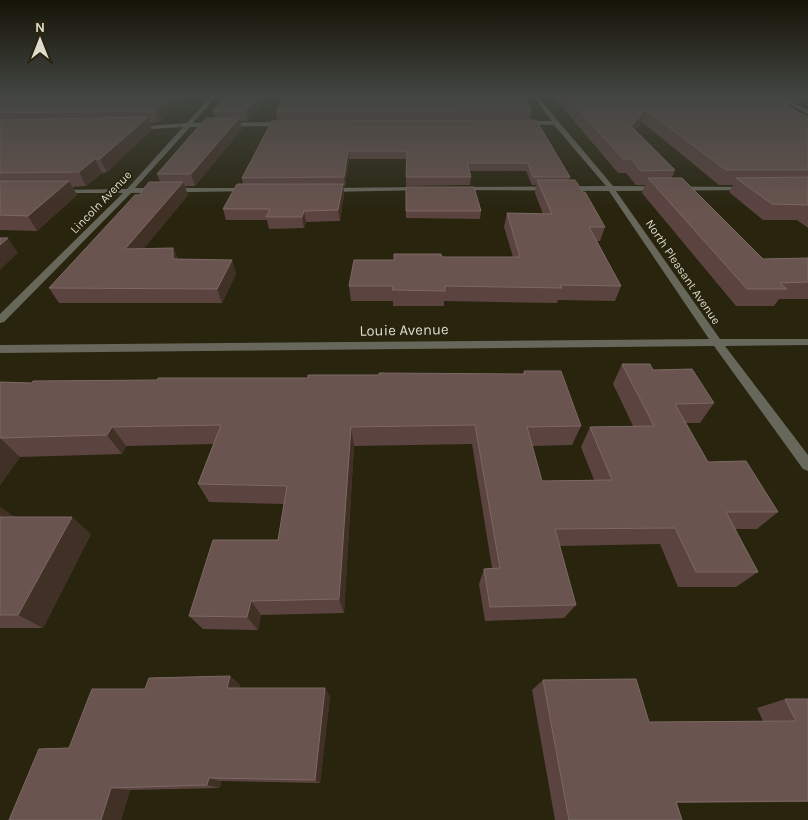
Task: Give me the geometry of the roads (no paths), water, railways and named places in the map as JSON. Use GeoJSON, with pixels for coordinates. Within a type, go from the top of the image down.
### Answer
{"type":"FeatureCollection","features":[{"type":"Feature","properties":{"kind":"street","name":"Lincoln Avenue"},"geometry":{"type":"LineString","coordinates":[[0,320],[129,190],[178,134]]}},
{"type":"Feature","properties":{"kind":"street","name":"North Pleasant Avenue"},"geometry":{"type":"LineString","coordinates":[[566,134],[611,188],[716,342],[808,465]]}},
{"type":"Feature","properties":{"kind":"street"},"geometry":{"type":"LineString","coordinates":[[453,189],[759,188]]}},
{"type":"Feature","properties":{"kind":"street"},"geometry":{"type":"LineString","coordinates":[[316,190],[434,189]]}},
{"type":"Feature","properties":{"kind":"street"},"geometry":{"type":"LineString","coordinates":[[50,191],[257,190]]}},
{"type":"Feature","properties":{"kind":"street","name":"Louie Avenue"},"geometry":{"type":"LineString","coordinates":[[0,349],[808,342]]}}]}
